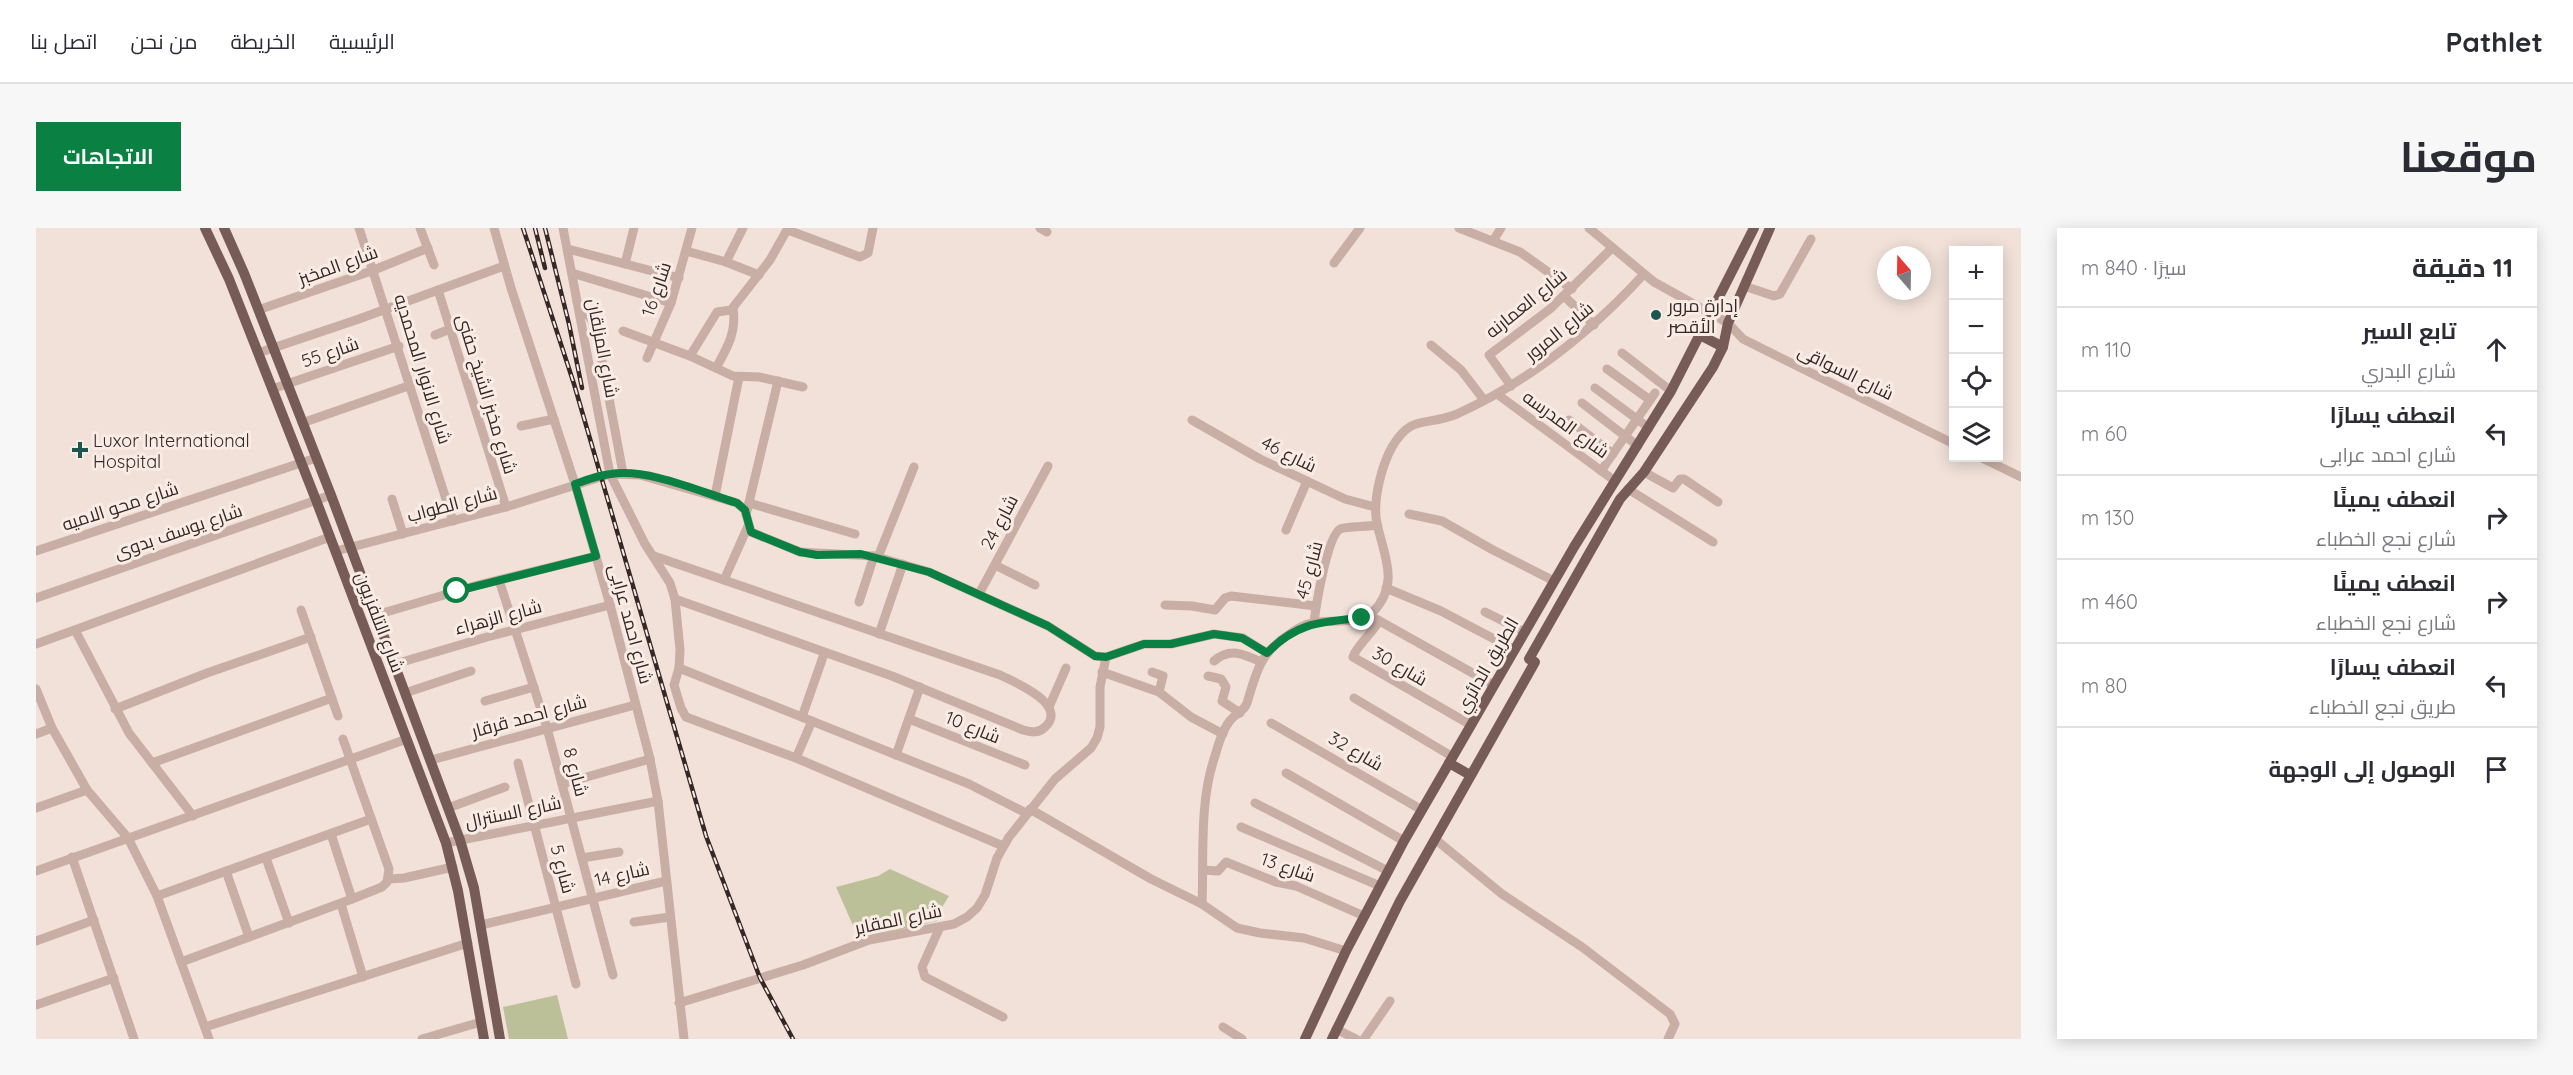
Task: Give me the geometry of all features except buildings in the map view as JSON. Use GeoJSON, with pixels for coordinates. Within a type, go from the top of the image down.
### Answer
{"type":"FeatureCollection","features":[{"type":"Feature","properties":{"kind":"main road","name":"شارع التلفزيون"},"geometry":{"type":"LineString","coordinates":[[205,228],[229,279],[336,551],[446,843],[458,891],[484,1039]]}},
{"type":"Feature","properties":{"kind":"main road","name":"شارع التلفزيون"},"geometry":{"type":"LineString","coordinates":[[224,228],[244,273],[331,495],[460,840],[474,888],[500,1039]]}},
{"type":"Feature","properties":{"kind":"main road","name":"الطريق الدائري"},"geometry":{"type":"LineString","coordinates":[[1305,1039],[1346,951],[1404,841],[1554,581],[1671,391],[1754,228]]}},
{"type":"Feature","properties":{"kind":"main road","name":"الطريق الدائري"},"geometry":{"type":"LineString","coordinates":[[1334,1034],[1367,965],[1435,839],[1535,662],[1529,659],[1628,489],[1644,472],[1724,347],[1728,323],[1770,228]]}},
{"type":"Feature","properties":{"kind":"main road"},"geometry":{"type":"LineString","coordinates":[[229,279],[244,273]]}},
{"type":"Feature","properties":{"kind":"main road"},"geometry":{"type":"LineString","coordinates":[[1700,335],[1724,347]]}},
{"type":"Feature","properties":{"kind":"main road"},"geometry":{"type":"LineString","coordinates":[[1451,760],[1470,776]]}},
{"type":"Feature","properties":{"kind":"main road"},"geometry":{"type":"LineString","coordinates":[[458,891],[474,888]]}},
{"type":"Feature","properties":{"kind":"street","name":"شارع الانوار المحمديه"},"geometry":{"type":"LineString","coordinates":[[359,228],[399,346],[453,521]]}},
{"type":"Feature","properties":{"kind":"street"},"geometry":{"type":"LineString","coordinates":[[420,228],[434,265]]}},
{"type":"Feature","properties":{"kind":"street","name":"شارع احمد عرابى"},"geometry":{"type":"LineString","coordinates":[[494,228],[504,266],[575,484],[610,605],[650,759],[658,801],[684,1039]]}},
{"type":"Feature","properties":{"kind":"street","name":"شارع المزلقان"},"geometry":{"type":"LineString","coordinates":[[563,228],[610,474],[652,555],[662,568],[675,599],[680,650],[679,668],[674,685],[686,717],[796,758],[1003,846]]}},
{"type":"Feature","properties":{"kind":"street"},"geometry":{"type":"LineString","coordinates":[[625,264],[634,228]]}},
{"type":"Feature","properties":{"kind":"street","name":"شارع 16"},"geometry":{"type":"LineString","coordinates":[[647,358],[671,303],[692,228]]}},
{"type":"Feature","properties":{"kind":"street"},"geometry":{"type":"LineString","coordinates":[[726,262],[743,228]]}},
{"type":"Feature","properties":{"kind":"street"},"geometry":{"type":"LineString","coordinates":[[690,356],[717,312],[729,311],[733,308],[759,275],[788,229],[860,257],[868,253],[873,228]]}},
{"type":"Feature","properties":{"kind":"street"},"geometry":{"type":"LineString","coordinates":[[1334,263],[1360,228]]}},
{"type":"Feature","properties":{"kind":"street"},"geometry":{"type":"LineString","coordinates":[[1459,228],[1520,252],[1568,293],[1594,325]]}},
{"type":"Feature","properties":{"kind":"street"},"geometry":{"type":"LineString","coordinates":[[1493,241],[1501,228]]}},
{"type":"Feature","properties":{"kind":"street","name":"شارع السواقى"},"geometry":{"type":"LineString","coordinates":[[1589,228],[1644,274],[1710,315],[1728,323],[1743,339],[1949,442]]}},
{"type":"Feature","properties":{"kind":"street"},"geometry":{"type":"LineString","coordinates":[[1744,286],[1774,296],[1780,294],[1811,239]]}},
{"type":"Feature","properties":{"kind":"street","name":"شارع المخبز"},"geometry":{"type":"LineString","coordinates":[[258,310],[374,270],[428,248]]}},
{"type":"Feature","properties":{"kind":"street","name":"شارع العمارنه"},"geometry":{"type":"LineString","coordinates":[[1510,386],[1489,355],[1568,293],[1612,248]]}},
{"type":"Feature","properties":{"kind":"street"},"geometry":{"type":"LineString","coordinates":[[568,249],[679,278]]}},
{"type":"Feature","properties":{"kind":"street"},"geometry":{"type":"LineString","coordinates":[[686,251],[726,262],[759,275]]}},
{"type":"Feature","properties":{"kind":"street"},"geometry":{"type":"LineString","coordinates":[[258,353],[504,266]]}},
{"type":"Feature","properties":{"kind":"street"},"geometry":{"type":"LineString","coordinates":[[572,273],[671,303]]}},
{"type":"Feature","properties":{"kind":"street","name":"شارع المرور"},"geometry":{"type":"LineString","coordinates":[[1386,588],[1389,569],[1377,525],[1375,507],[1384,468],[1391,449],[1402,432],[1409,426],[1451,416],[1497,394],[1554,358],[1594,325],[1644,274]]}},
{"type":"Feature","properties":{"kind":"street","name":"شارع مخبز الشيخ حفنى"},"geometry":{"type":"LineString","coordinates":[[438,291],[506,507]]}},
{"type":"Feature","properties":{"kind":"street"},"geometry":{"type":"LineString","coordinates":[[577,302],[596,329],[623,473]]}},
{"type":"Feature","properties":{"kind":"street"},"geometry":{"type":"LineString","coordinates":[[716,368],[734,335],[733,308]]}},
{"type":"Feature","properties":{"kind":"street"},"geometry":{"type":"LineString","coordinates":[[435,335],[450,329]]}},
{"type":"Feature","properties":{"kind":"street"},"geometry":{"type":"LineString","coordinates":[[623,331],[739,377],[749,376],[802,387]]}},
{"type":"Feature","properties":{"kind":"street"},"geometry":{"type":"LineString","coordinates":[[1431,345],[1461,370],[1484,400]]}},
{"type":"Feature","properties":{"kind":"street","name":"شارع 55"},"geometry":{"type":"LineString","coordinates":[[272,389],[399,346]]}},
{"type":"Feature","properties":{"kind":"street"},"geometry":{"type":"LineString","coordinates":[[1622,353],[1671,391]]}},
{"type":"Feature","properties":{"kind":"street"},"geometry":{"type":"LineString","coordinates":[[1601,471],[1652,397],[1607,369]]}},
{"type":"Feature","properties":{"kind":"street"},"geometry":{"type":"LineString","coordinates":[[715,496],[739,377]]}},
{"type":"Feature","properties":{"kind":"street"},"geometry":{"type":"LineString","coordinates":[[778,381],[746,515],[748,526],[756,535],[800,552],[817,555],[848,554],[876,557],[929,572],[1048,626],[1095,656],[1106,657],[1144,644],[1171,644],[1214,634],[1242,638],[1264,658]]}},
{"type":"Feature","properties":{"kind":"street"},"geometry":{"type":"LineString","coordinates":[[302,423],[411,385]]}},
{"type":"Feature","properties":{"kind":"street"},"geometry":{"type":"LineString","coordinates":[[1595,388],[1649,428]]}},
{"type":"Feature","properties":{"kind":"street","name":"شارع المدرسه"},"geometry":{"type":"LineString","coordinates":[[1497,394],[1615,481]]}},
{"type":"Feature","properties":{"kind":"street"},"geometry":{"type":"LineString","coordinates":[[1582,403],[1638,446]]}},
{"type":"Feature","properties":{"kind":"street"},"geometry":{"type":"LineString","coordinates":[[521,426],[554,419]]}},
{"type":"Feature","properties":{"kind":"street","name":"شارع 46"},"geometry":{"type":"LineString","coordinates":[[1192,420],[1260,459],[1355,503],[1375,507]]}},
{"type":"Feature","properties":{"kind":"street"},"geometry":{"type":"LineString","coordinates":[[1569,420],[1612,454]]}},
{"type":"Feature","properties":{"kind":"street","name":"شارع محو الاميه"},"geometry":{"type":"LineString","coordinates":[[36,551],[316,458]]}},
{"type":"Feature","properties":{"kind":"street"},"geometry":{"type":"LineString","coordinates":[[1990,462],[2021,477]]}},
{"type":"Feature","properties":{"kind":"street","name":"شارع 24"},"geometry":{"type":"LineString","coordinates":[[979,594],[1048,466]]}},
{"type":"Feature","properties":{"kind":"street"},"geometry":{"type":"LineString","coordinates":[[859,602],[914,467]]}},
{"type":"Feature","properties":{"kind":"street"},"geometry":{"type":"LineString","coordinates":[[1644,472],[1672,488],[1680,479],[1684,479],[1718,502]]}},
{"type":"Feature","properties":{"kind":"street","name":"شارع الطواب"},"geometry":{"type":"LineString","coordinates":[[336,551],[506,507],[610,474],[623,473],[659,479],[737,503],[746,515]]}},
{"type":"Feature","properties":{"kind":"street"},"geometry":{"type":"LineString","coordinates":[[1286,530],[1307,481]]}},
{"type":"Feature","properties":{"kind":"street"},"geometry":{"type":"LineString","coordinates":[[1628,489],[1713,542]]}},
{"type":"Feature","properties":{"kind":"street","name":"شارع يوسف بدوى"},"geometry":{"type":"LineString","coordinates":[[36,598],[331,495]]}},
{"type":"Feature","properties":{"kind":"street"},"geometry":{"type":"LineString","coordinates":[[392,499],[403,534]]}},
{"type":"Feature","properties":{"kind":"street"},"geometry":{"type":"LineString","coordinates":[[749,503],[855,534]]}},
{"type":"Feature","properties":{"kind":"street"},"geometry":{"type":"LineString","coordinates":[[1409,514],[1442,521],[1554,581]]}},
{"type":"Feature","properties":{"kind":"street","name":"شارع 45"},"geometry":{"type":"LineString","coordinates":[[1314,622],[1327,558],[1339,530],[1377,525]]}},
{"type":"Feature","properties":{"kind":"street"},"geometry":{"type":"LineString","coordinates":[[724,580],[748,526]]}},
{"type":"Feature","properties":{"kind":"street"},"geometry":{"type":"LineString","coordinates":[[36,644],[330,537]]}},
{"type":"Feature","properties":{"kind":"street"},"geometry":{"type":"LineString","coordinates":[[652,555],[1000,675],[1040,697],[1052,713],[1050,722],[1037,732],[1030,732],[920,687],[675,599]]}},
{"type":"Feature","properties":{"kind":"street"},"geometry":{"type":"LineString","coordinates":[[376,615],[499,580],[596,556]]}},
{"type":"Feature","properties":{"kind":"street"},"geometry":{"type":"LineString","coordinates":[[879,634],[903,564]]}},
{"type":"Feature","properties":{"kind":"street"},"geometry":{"type":"LineString","coordinates":[[995,565],[1035,585]]}},
{"type":"Feature","properties":{"kind":"street","name":"شارع 8"},"geometry":{"type":"LineString","coordinates":[[499,580],[547,728],[613,975]]}},
{"type":"Feature","properties":{"kind":"street"},"geometry":{"type":"LineString","coordinates":[[1202,904],[1208,786],[1215,756],[1229,722],[1247,703],[1254,676],[1264,658],[1289,634],[1314,622],[1369,615],[1376,608],[1386,588],[1441,611],[1515,650]]}},
{"type":"Feature","properties":{"kind":"street"},"geometry":{"type":"LineString","coordinates":[[1165,605],[1215,610],[1225,598],[1231,596],[1316,606]]}},
{"type":"Feature","properties":{"kind":"street","name":"شارع الزهراء"},"geometry":{"type":"LineString","coordinates":[[394,664],[610,605]]}},
{"type":"Feature","properties":{"kind":"street"},"geometry":{"type":"LineString","coordinates":[[302,610],[338,716]]}},
{"type":"Feature","properties":{"kind":"street"},"geometry":{"type":"LineString","coordinates":[[1485,612],[1525,632]]}},
{"type":"Feature","properties":{"kind":"street"},"geometry":{"type":"LineString","coordinates":[[1369,615],[1494,685]]}},
{"type":"Feature","properties":{"kind":"street","name":"شارع 30"},"geometry":{"type":"LineString","coordinates":[[1379,621],[1353,657],[1471,725]]}},
{"type":"Feature","properties":{"kind":"street"},"geometry":{"type":"LineString","coordinates":[[75,630],[129,733],[193,816]]}},
{"type":"Feature","properties":{"kind":"street"},"geometry":{"type":"LineString","coordinates":[[115,709],[207,673],[311,638]]}},
{"type":"Feature","properties":{"kind":"street"},"geometry":{"type":"LineString","coordinates":[[1214,661],[1226,653],[1233,652],[1264,658]]}},
{"type":"Feature","properties":{"kind":"street"},"geometry":{"type":"LineString","coordinates":[[802,717],[824,654]]}},
{"type":"Feature","properties":{"kind":"street","name":"شارع المقابر"},"geometry":{"type":"LineString","coordinates":[[679,1003],[803,965],[869,940],[954,924],[967,917],[977,908],[985,895],[1003,846],[1028,811],[1055,779],[1091,747],[1097,738],[1100,727],[1102,672],[1106,657]]}},
{"type":"Feature","properties":{"kind":"street"},"geometry":{"type":"LineString","coordinates":[[679,668],[896,754],[1028,811],[1151,879],[1202,904],[1237,928],[1304,938],[1346,951]]}},
{"type":"Feature","properties":{"kind":"street"},"geometry":{"type":"LineString","coordinates":[[1049,707],[1066,668]]}},
{"type":"Feature","properties":{"kind":"street"},"geometry":{"type":"LineString","coordinates":[[405,693],[471,671]]}},
{"type":"Feature","properties":{"kind":"street"},"geometry":{"type":"LineString","coordinates":[[1102,672],[1158,692],[1191,717],[1224,734]]}},
{"type":"Feature","properties":{"kind":"street"},"geometry":{"type":"LineString","coordinates":[[1152,672],[1163,676],[1158,692]]}},
{"type":"Feature","properties":{"kind":"street"},"geometry":{"type":"LineString","coordinates":[[1208,676],[1221,679],[1226,687],[1222,701],[1240,712]]}},
{"type":"Feature","properties":{"kind":"street"},"geometry":{"type":"LineString","coordinates":[[484,701],[534,687]]}},
{"type":"Feature","properties":{"kind":"street"},"geometry":{"type":"LineString","coordinates":[[896,754],[920,687]]}},
{"type":"Feature","properties":{"kind":"street"},"geometry":{"type":"LineString","coordinates":[[36,689],[52,728],[87,790],[128,838],[157,896],[209,1039]]}},
{"type":"Feature","properties":{"kind":"street"},"geometry":{"type":"LineString","coordinates":[[152,763],[332,698]]}},
{"type":"Feature","properties":{"kind":"street"},"geometry":{"type":"LineString","coordinates":[[1354,698],[1451,760]]}},
{"type":"Feature","properties":{"kind":"street","name":"شارع احمد قرقار"},"geometry":{"type":"LineString","coordinates":[[431,760],[636,705]]}},
{"type":"Feature","properties":{"kind":"street","name":"شارع 10"},"geometry":{"type":"LineString","coordinates":[[909,719],[1025,765]]}},
{"type":"Feature","properties":{"kind":"street"},"geometry":{"type":"LineString","coordinates":[[796,758],[812,721]]}},
{"type":"Feature","properties":{"kind":"street","name":"شارع 32"},"geometry":{"type":"LineString","coordinates":[[1271,723],[1422,810]]}},
{"type":"Feature","properties":{"kind":"street"},"geometry":{"type":"LineString","coordinates":[[36,734],[52,728]]}},
{"type":"Feature","properties":{"kind":"street"},"geometry":{"type":"LineString","coordinates":[[182,962],[341,904],[382,887],[389,879],[390,872],[344,739]]}},
{"type":"Feature","properties":{"kind":"street"},"geometry":{"type":"LineString","coordinates":[[36,871],[407,739]]}},
{"type":"Feature","properties":{"kind":"street"},"geometry":{"type":"LineString","coordinates":[[562,784],[650,759]]}},
{"type":"Feature","properties":{"kind":"street","name":"شارع 5"},"geometry":{"type":"LineString","coordinates":[[518,764],[576,984]]}},
{"type":"Feature","properties":{"kind":"street"},"geometry":{"type":"LineString","coordinates":[[1286,773],[1404,841]]}},
{"type":"Feature","properties":{"kind":"street"},"geometry":{"type":"LineString","coordinates":[[448,808],[505,787]]}},
{"type":"Feature","properties":{"kind":"street"},"geometry":{"type":"LineString","coordinates":[[36,808],[87,790]]}},
{"type":"Feature","properties":{"kind":"street","name":"شارع السنترال"},"geometry":{"type":"LineString","coordinates":[[446,843],[658,801]]}},
{"type":"Feature","properties":{"kind":"street"},"geometry":{"type":"LineString","coordinates":[[1255,803],[1388,871]]}},
{"type":"Feature","properties":{"kind":"street"},"geometry":{"type":"LineString","coordinates":[[157,896],[371,819]]}},
{"type":"Feature","properties":{"kind":"street"},"geometry":{"type":"LineString","coordinates":[[1241,827],[1380,886]]}},
{"type":"Feature","properties":{"kind":"street"},"geometry":{"type":"LineString","coordinates":[[331,834],[352,899]]}},
{"type":"Feature","properties":{"kind":"street"},"geometry":{"type":"LineString","coordinates":[[1435,839],[1502,894],[1582,947],[1670,1014],[1674,1024],[1668,1039]]}},
{"type":"Feature","properties":{"kind":"street"},"geometry":{"type":"LineString","coordinates":[[582,858],[619,852]]}},
{"type":"Feature","properties":{"kind":"street"},"geometry":{"type":"LineString","coordinates":[[72,857],[134,1039]]}},
{"type":"Feature","properties":{"kind":"street"},"geometry":{"type":"LineString","coordinates":[[266,858],[289,923]]}},
{"type":"Feature","properties":{"kind":"street","name":"شارع 13"},"geometry":{"type":"LineString","coordinates":[[1203,870],[1218,871],[1226,862],[1276,882],[1296,886],[1364,916]]}},
{"type":"Feature","properties":{"kind":"street"},"geometry":{"type":"LineString","coordinates":[[389,879],[453,867]]}},
{"type":"Feature","properties":{"kind":"street"},"geometry":{"type":"LineString","coordinates":[[226,872],[249,937]]}},
{"type":"Feature","properties":{"kind":"street","name":"شارع 14"},"geometry":{"type":"LineString","coordinates":[[481,924],[666,881]]}},
{"type":"Feature","properties":{"kind":"street"},"geometry":{"type":"LineString","coordinates":[[341,904],[363,977]]}},
{"type":"Feature","properties":{"kind":"street"},"geometry":{"type":"LineString","coordinates":[[634,922],[670,917]]}},
{"type":"Feature","properties":{"kind":"street"},"geometry":{"type":"LineString","coordinates":[[36,941],[94,920]]}},
{"type":"Feature","properties":{"kind":"street"},"geometry":{"type":"LineString","coordinates":[[940,927],[921,967],[925,977],[1003,1017]]}},
{"type":"Feature","properties":{"kind":"street"},"geometry":{"type":"LineString","coordinates":[[205,1027],[468,943]]}},
{"type":"Feature","properties":{"kind":"street"},"geometry":{"type":"LineString","coordinates":[[36,1005],[114,978]]}},
{"type":"Feature","properties":{"kind":"street"},"geometry":{"type":"LineString","coordinates":[[1364,1039],[1390,1001]]}},
{"type":"Feature","properties":{"kind":"street"},"geometry":{"type":"LineString","coordinates":[[422,1039],[481,1022]]}},
{"type":"Feature","properties":{"kind":"street"},"geometry":{"type":"LineString","coordinates":[[1223,1027],[1242,1039]]}},
{"type":"Feature","properties":{"kind":"street"},"geometry":{"type":"LineString","coordinates":[[1334,1034],[1356,1039]]}},
{"type":"Feature","properties":{"kind":"green space"},"geometry":{"type":"Polygon","coordinates":[[[890,869],[949,896],[939,912],[937,921],[859,939],[836,887],[878,876],[890,869]]]}},
{"type":"Feature","properties":{"kind":"green space"},"geometry":{"type":"Polygon","coordinates":[[[557,995],[568,1039],[509,1039],[503,1007],[557,995]]]}},
{"type":"Feature","properties":{"kind":"railway"},"geometry":{"type":"LineString","coordinates":[[523,228],[574,384],[706,836],[760,978],[793,1039]]}},
{"type":"Feature","properties":{"kind":"railway"},"geometry":{"type":"LineString","coordinates":[[535,228],[545,268]]}},
{"type":"Feature","properties":{"kind":"railway"},"geometry":{"type":"LineString","coordinates":[[545,228],[582,388]]}},
{"type":"Feature","properties":{"kind":"place","name":"إدارة مرور الأقصر"},"geometry":{"type":"Point","coordinates":[1656,315]}},
{"type":"Feature","properties":{"kind":"place","name":"Luxor International Hospital"},"geometry":{"type":"Point","coordinates":[80,450]}},
{"type":"Feature","properties":{"kind":"route"},"geometry":{"type":"LineString","coordinates":[[457,591],[596,556],[575,484],[610,474],[623,473],[659,479],[737,503],[745,510],[751,532],[784,547],[817,555],[861,554],[929,572],[1048,626],[1095,656],[1106,657],[1132,646],[1186,642],[1214,634],[1242,638],[1267,653],[1289,634],[1314,622],[1362,618]]}}]}
